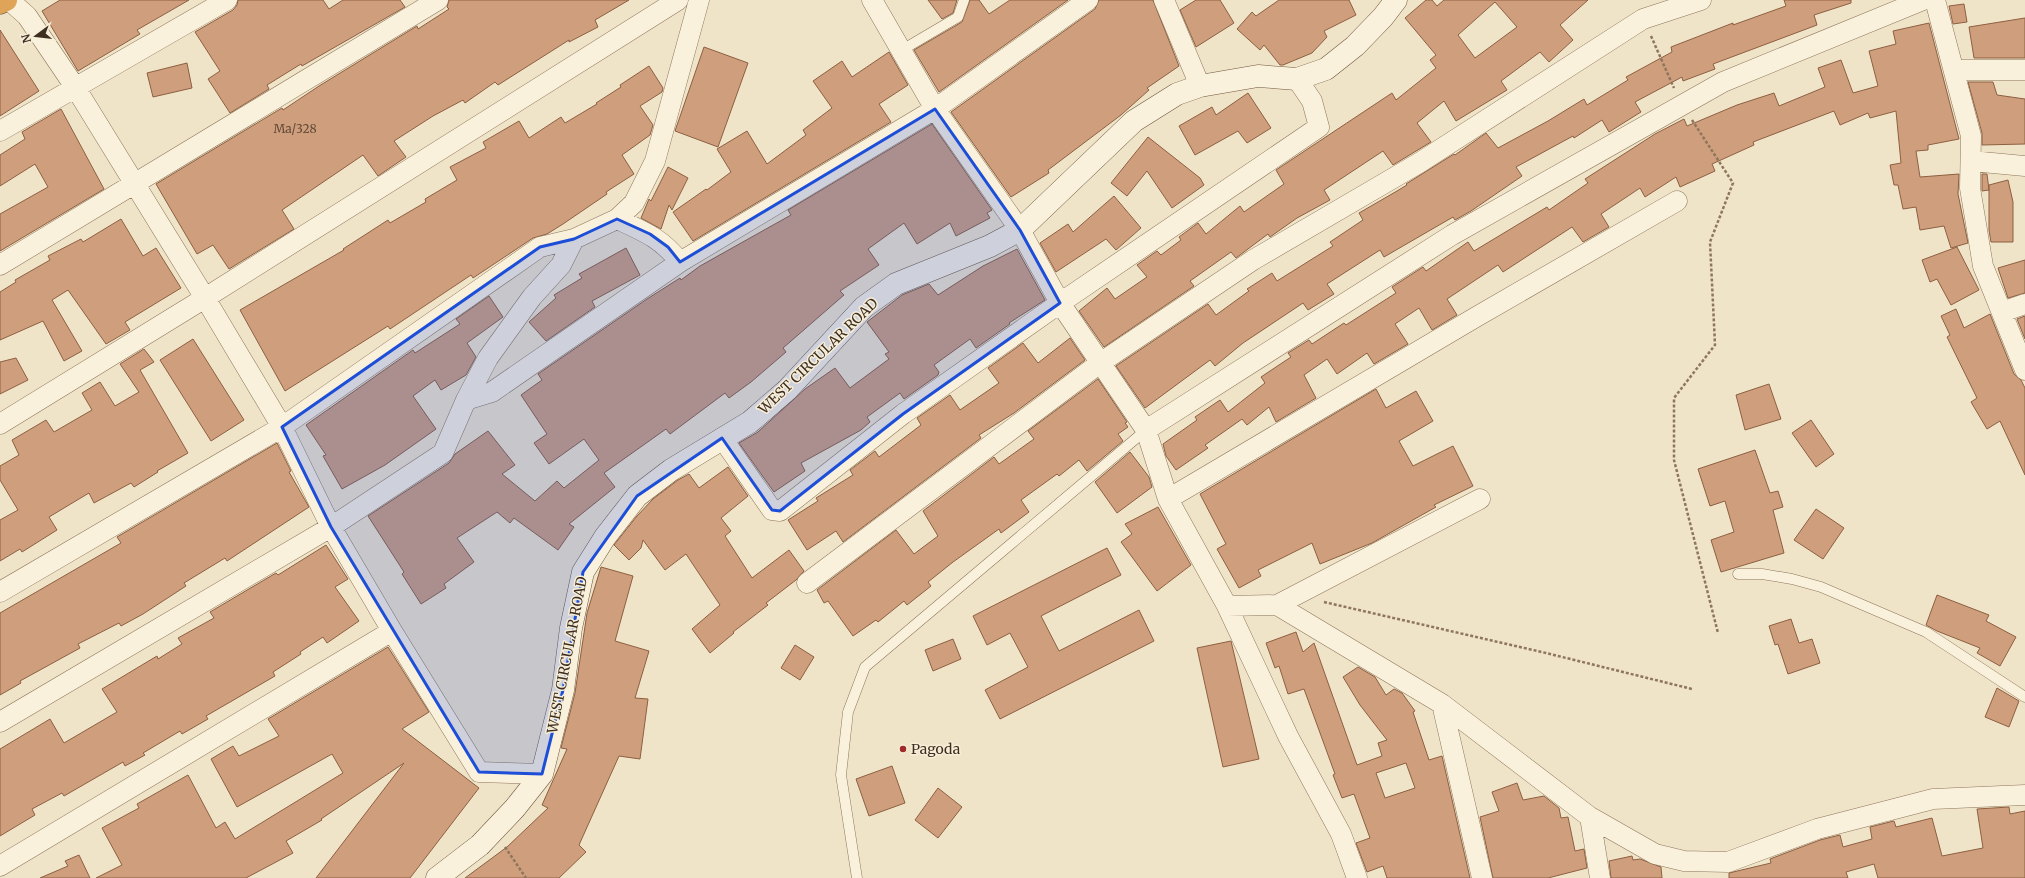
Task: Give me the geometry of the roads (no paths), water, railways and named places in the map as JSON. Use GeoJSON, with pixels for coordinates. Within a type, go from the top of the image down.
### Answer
{"type":"FeatureCollection","features":[{"type":"Feature","properties":{"kind":"highway"},"geometry":{"type":"LineString","coordinates":[[0,3],[6,0]]}},
{"type":"Feature","properties":{"kind":"street"},"geometry":{"type":"LineString","coordinates":[[9,0],[27,16],[75,87],[205,298],[282,427],[331,527],[392,631],[480,772],[542,774]]}},
{"type":"Feature","properties":{"kind":"street"},"geometry":{"type":"LineString","coordinates":[[0,131],[226,0]]}},
{"type":"Feature","properties":{"kind":"street"},"geometry":{"type":"LineString","coordinates":[[0,266],[438,0]]}},
{"type":"Feature","properties":{"kind":"street"},"geometry":{"type":"LineString","coordinates":[[0,424],[205,298],[678,0]]}},
{"type":"Feature","properties":{"kind":"street"},"geometry":{"type":"LineString","coordinates":[[0,592],[282,427],[540,247],[574,239],[618,219],[634,203],[655,160],[699,0]]}},
{"type":"Feature","properties":{"kind":"street"},"geometry":{"type":"LineString","coordinates":[[872,0],[935,109],[1020,230],[1060,303],[1146,430],[1168,499],[1227,606],[1288,736],[1341,834],[1357,878]]}},
{"type":"Feature","properties":{"kind":"street"},"geometry":{"type":"LineString","coordinates":[[466,400],[492,392],[680,262],[935,109],[1088,0]]}},
{"type":"Feature","properties":{"kind":"street"},"geometry":{"type":"LineString","coordinates":[[1164,0],[1200,86]]}},
{"type":"Feature","properties":{"kind":"street","name":"WEST CIRCULAR ROAD"},"geometry":{"type":"LineString","coordinates":[[437,878],[480,845],[515,808],[542,774],[563,690],[571,628],[583,572],[605,537],[638,496],[671,470],[750,422],[786,390],[864,307],[896,284],[990,246],[1020,230],[1134,121],[1177,94],[1200,86],[1258,76],[1297,79],[1326,68],[1355,46],[1383,17],[1396,0]]}},
{"type":"Feature","properties":{"kind":"street"},"geometry":{"type":"LineString","coordinates":[[807,583],[1100,363],[1253,260],[1419,163],[1643,19],[1701,0]]}},
{"type":"Feature","properties":{"kind":"street"},"geometry":{"type":"LineString","coordinates":[[1146,430],[1452,235],[1723,82],[1923,0]]}},
{"type":"Feature","properties":{"kind":"street"},"geometry":{"type":"LineString","coordinates":[[1935,0],[1955,70],[1971,136],[1970,188],[1984,266],[2025,370]]}},
{"type":"Feature","properties":{"kind":"street"},"geometry":{"type":"LineString","coordinates":[[1955,70],[2025,70]]}},
{"type":"Feature","properties":{"kind":"street"},"geometry":{"type":"LineString","coordinates":[[722,438],[772,510],[780,511],[903,414],[1060,303],[1319,127],[1312,101],[1297,79]]}},
{"type":"Feature","properties":{"kind":"street"},"geometry":{"type":"LineString","coordinates":[[1971,161],[2025,166]]}},
{"type":"Feature","properties":{"kind":"street"},"geometry":{"type":"LineString","coordinates":[[1168,499],[1476,317],[1677,201]]}},
{"type":"Feature","properties":{"kind":"street"},"geometry":{"type":"LineString","coordinates":[[618,219],[650,234],[668,247],[680,262]]}},
{"type":"Feature","properties":{"kind":"street"},"geometry":{"type":"LineString","coordinates":[[0,722],[331,527],[443,453],[466,400],[488,358],[532,297],[561,265],[574,239]]}},
{"type":"Feature","properties":{"kind":"street"},"geometry":{"type":"LineString","coordinates":[[2002,312],[2025,304]]}},
{"type":"Feature","properties":{"kind":"street"},"geometry":{"type":"LineString","coordinates":[[1227,606],[1277,605],[1480,499]]}},
{"type":"Feature","properties":{"kind":"street"},"geometry":{"type":"LineString","coordinates":[[1277,605],[1442,704],[1590,817],[1655,854],[1684,861],[1728,862],[1817,829],[1933,799],[2025,795]]}},
{"type":"Feature","properties":{"kind":"street"},"geometry":{"type":"LineString","coordinates":[[0,866],[392,631]]}},
{"type":"Feature","properties":{"kind":"street"},"geometry":{"type":"LineString","coordinates":[[1442,704],[1482,878]]}},
{"type":"Feature","properties":{"kind":"street"},"geometry":{"type":"LineString","coordinates":[[1590,817],[1600,878]]}},
{"type":"Feature","properties":{"kind":"lane"},"geometry":{"type":"LineString","coordinates":[[902,50],[958,17],[964,0]]}},
{"type":"Feature","properties":{"kind":"lane"},"geometry":{"type":"LineString","coordinates":[[858,878],[840,775],[848,712],[865,667],[1146,430]]}},
{"type":"Feature","properties":{"kind":"lane"},"geometry":{"type":"LineString","coordinates":[[1738,574],[1762,574],[1792,579],[1821,587],[1926,632],[2025,697]]}},
{"type":"Feature","properties":{"kind":"place","name":"Pagoda"},"geometry":{"type":"Point","coordinates":[903,749]}}]}
